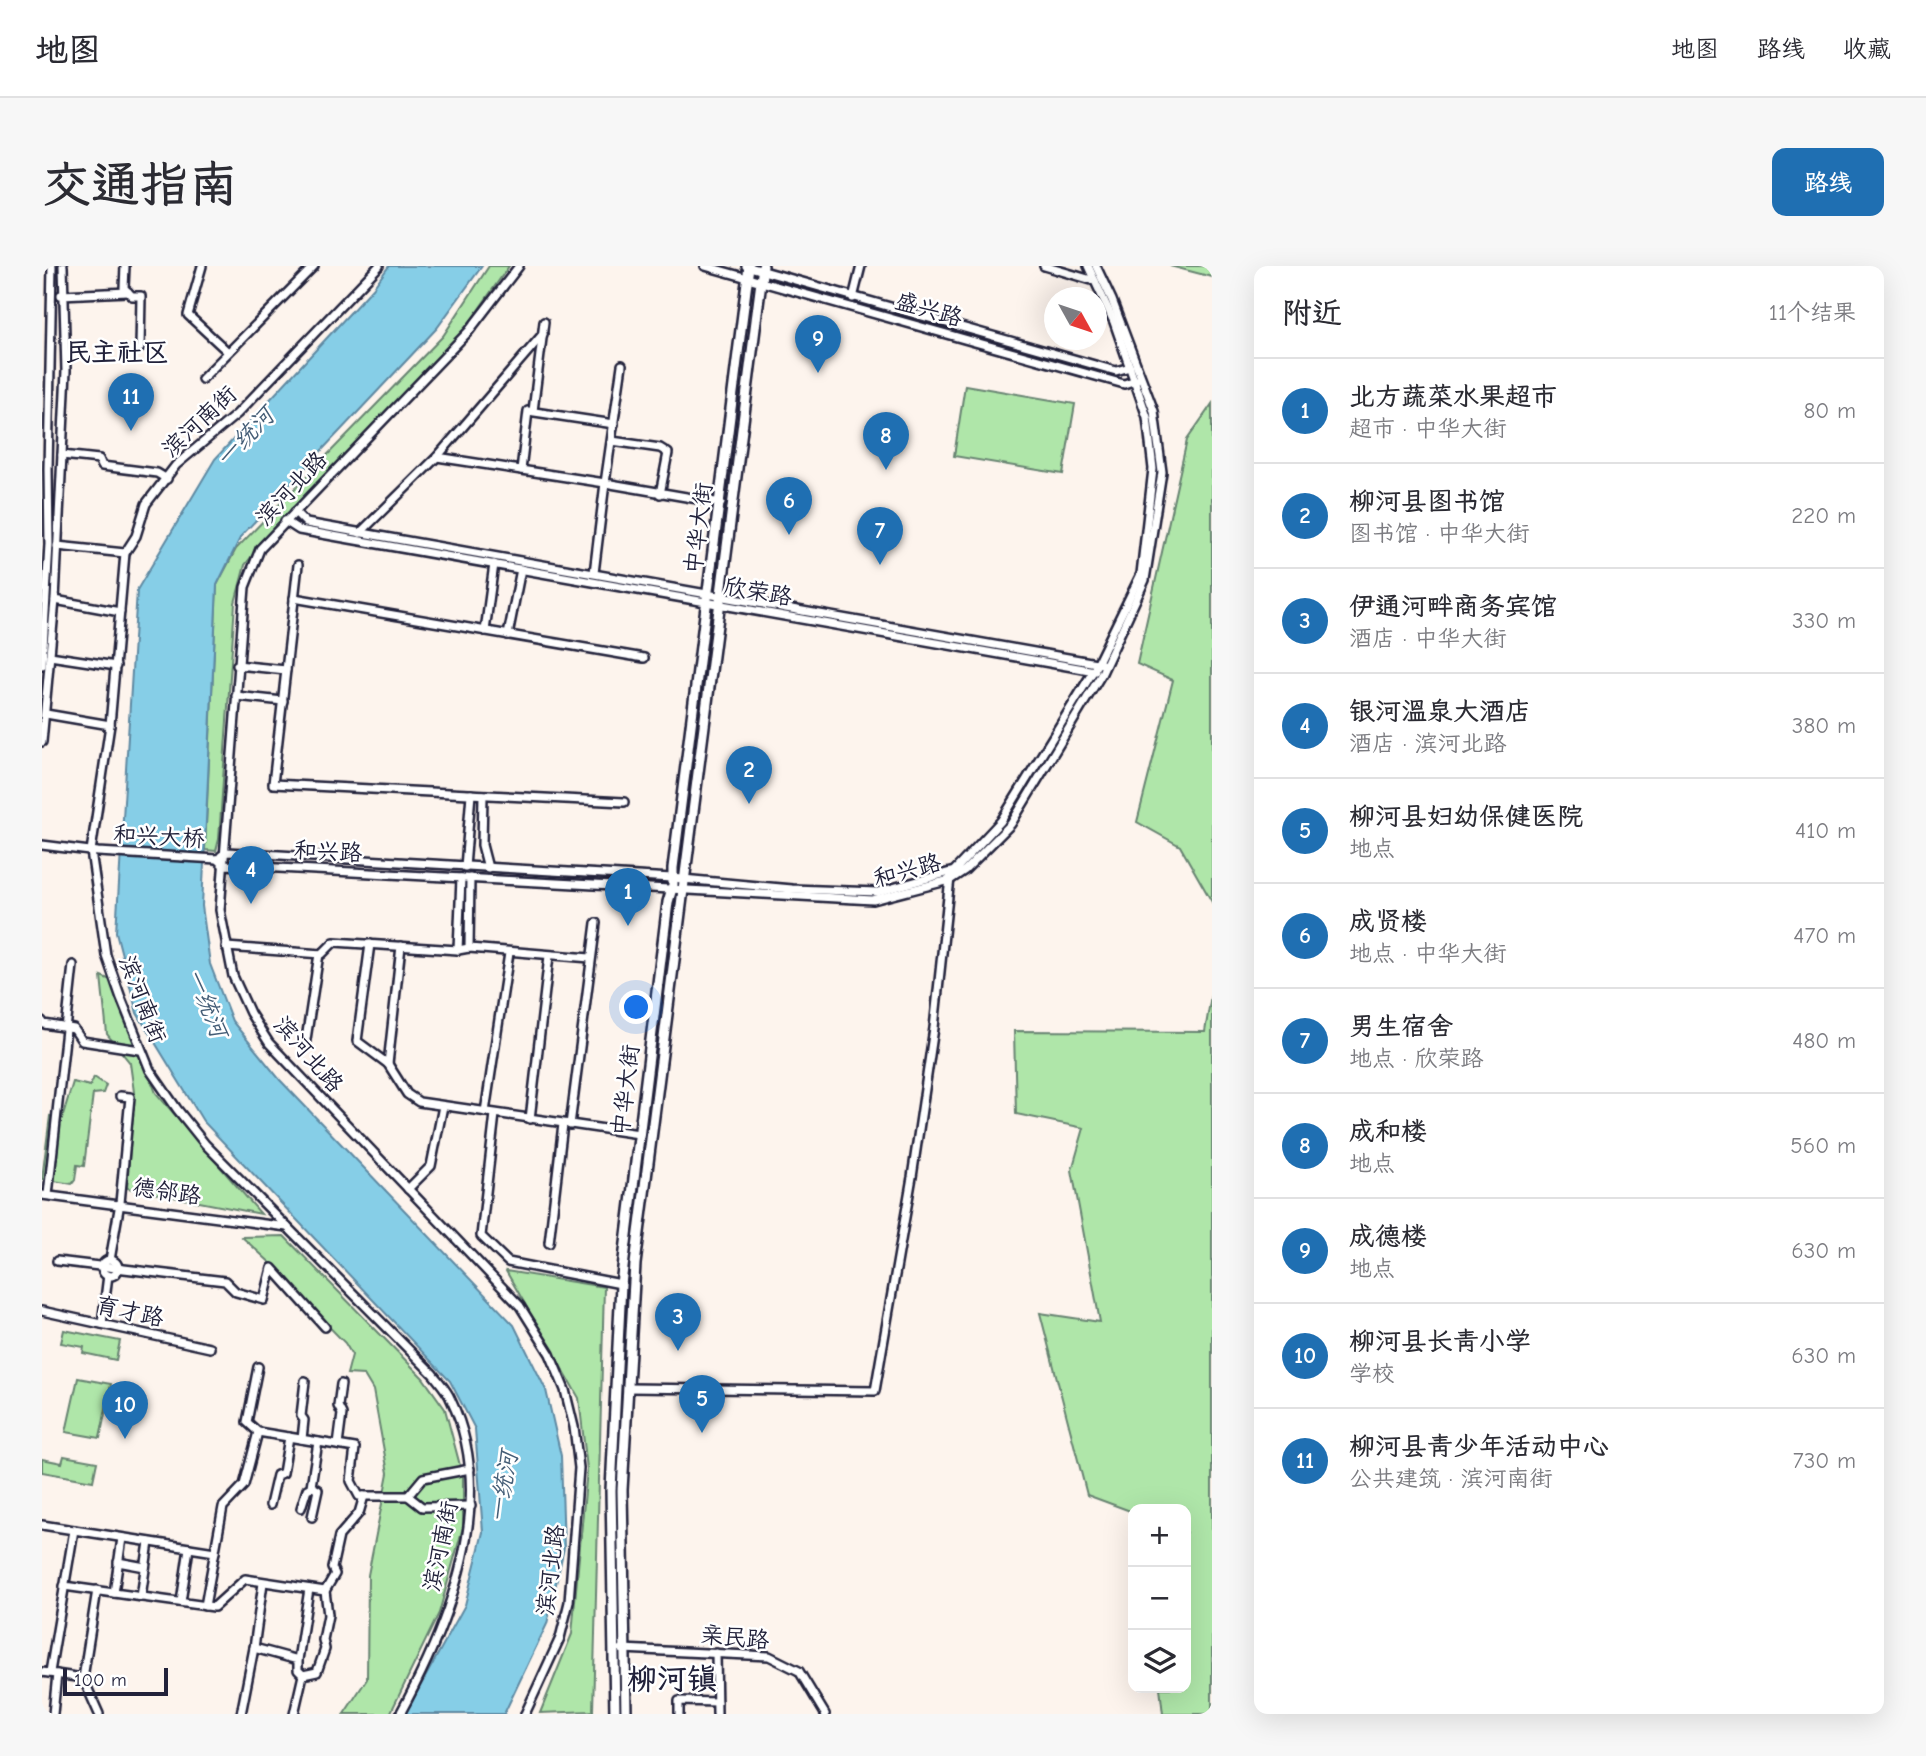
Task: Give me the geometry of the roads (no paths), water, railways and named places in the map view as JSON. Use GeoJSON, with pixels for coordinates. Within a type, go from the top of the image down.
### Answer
{"type":"FeatureCollection","features":[{"type":"Feature","properties":{"kind":"main road","name":"中华大街"},"geometry":{"type":"LineString","coordinates":[[626,1714],[622,1490],[635,1264],[683,885],[714,599],[720,503],[749,278],[748,266]]}},
{"type":"Feature","properties":{"kind":"main road","name":"中华大街"},"geometry":{"type":"LineString","coordinates":[[615,1714],[611,1490],[621,1284],[668,902],[672,890],[762,268]]}},
{"type":"Feature","properties":{"kind":"street"},"geometry":{"type":"LineString","coordinates":[[42,665],[49,544],[45,469],[51,369],[52,266]]}},
{"type":"Feature","properties":{"kind":"street"},"geometry":{"type":"LineString","coordinates":[[42,742],[55,600],[66,371],[63,266]]}},
{"type":"Feature","properties":{"kind":"street"},"geometry":{"type":"LineString","coordinates":[[125,266],[124,288],[132,296],[142,296],[140,348]]}},
{"type":"Feature","properties":{"kind":"street"},"geometry":{"type":"LineString","coordinates":[[202,266],[188,315],[228,352]]}},
{"type":"Feature","properties":{"kind":"street"},"geometry":{"type":"LineString","coordinates":[[201,379],[314,266]]}},
{"type":"Feature","properties":{"kind":"street","name":"滨河南街"},"geometry":{"type":"LineString","coordinates":[[379,266],[237,414],[176,465],[146,504],[136,536],[125,554],[110,725],[94,852],[106,955],[150,1070],[205,1143],[439,1381],[450,1397],[461,1424],[470,1469],[471,1506],[466,1541],[446,1611],[400,1714]]}},
{"type":"Feature","properties":{"kind":"street","name":"滨河北路"},"geometry":{"type":"LineString","coordinates":[[519,266],[469,331],[260,549],[245,587],[221,859],[220,910],[233,976],[250,1013],[269,1043],[520,1306],[550,1354],[565,1390],[574,1427],[579,1468],[569,1602],[560,1638],[525,1714]]}},
{"type":"Feature","properties":{"kind":"street","name":"盛兴路"},"geometry":{"type":"LineString","coordinates":[[705,266],[1124,384],[1143,378]]}},
{"type":"Feature","properties":{"kind":"street","name":"盛兴路"},"geometry":{"type":"LineString","coordinates":[[748,266],[1116,371],[1138,365]]}},
{"type":"Feature","properties":{"kind":"street"},"geometry":{"type":"LineString","coordinates":[[853,298],[861,266]]}},
{"type":"Feature","properties":{"kind":"street"},"geometry":{"type":"LineString","coordinates":[[1044,266],[1099,281]]}},
{"type":"Feature","properties":{"kind":"street"},"geometry":{"type":"LineString","coordinates":[[1088,266],[1099,281]]}},
{"type":"Feature","properties":{"kind":"street"},"geometry":{"type":"LineString","coordinates":[[1096,266],[1099,281]]}},
{"type":"Feature","properties":{"kind":"street","name":"和兴路"},"geometry":{"type":"LineString","coordinates":[[221,859],[465,867],[672,878],[683,885],[873,900],[950,876],[1001,821],[1098,672],[1145,580],[1162,472],[1154,411],[1138,365],[1099,281]]}},
{"type":"Feature","properties":{"kind":"street","name":"和兴路"},"geometry":{"type":"LineString","coordinates":[[1099,281],[1147,417],[1153,469],[1141,574],[1102,664]]}},
{"type":"Feature","properties":{"kind":"street"},"geometry":{"type":"LineString","coordinates":[[53,294],[128,292]]}},
{"type":"Feature","properties":{"kind":"street"},"geometry":{"type":"LineString","coordinates":[[533,411],[544,322]]}},
{"type":"Feature","properties":{"kind":"street"},"geometry":{"type":"LineString","coordinates":[[360,533],[437,457],[543,334]]}},
{"type":"Feature","properties":{"kind":"street"},"geometry":{"type":"LineString","coordinates":[[594,573],[621,365]]}},
{"type":"Feature","properties":{"kind":"street"},"geometry":{"type":"LineString","coordinates":[[42,367],[51,369]]}},
{"type":"Feature","properties":{"kind":"street"},"geometry":{"type":"LineString","coordinates":[[521,470],[528,411],[614,424]]}},
{"type":"Feature","properties":{"kind":"street"},"geometry":{"type":"LineString","coordinates":[[612,440],[660,448],[667,453],[660,494]]}},
{"type":"Feature","properties":{"kind":"street"},"geometry":{"type":"LineString","coordinates":[[62,456],[99,459],[102,466],[114,470],[157,473],[167,480]]}},
{"type":"Feature","properties":{"kind":"street"},"geometry":{"type":"LineString","coordinates":[[437,457],[720,503]]}},
{"type":"Feature","properties":{"kind":"street"},"geometry":{"type":"LineString","coordinates":[[45,469],[61,470]]}},
{"type":"Feature","properties":{"kind":"street","name":"欣荣路"},"geometry":{"type":"LineString","coordinates":[[295,512],[306,523],[594,573],[714,599],[1098,672]]}},
{"type":"Feature","properties":{"kind":"street","name":"欣荣路"},"geometry":{"type":"LineString","coordinates":[[285,521],[299,530],[520,569],[1102,664]]}},
{"type":"Feature","properties":{"kind":"street"},"geometry":{"type":"LineString","coordinates":[[57,545],[125,554]]}},
{"type":"Feature","properties":{"kind":"street"},"geometry":{"type":"LineString","coordinates":[[485,631],[494,564]]}},
{"type":"Feature","properties":{"kind":"street"},"geometry":{"type":"LineString","coordinates":[[298,565],[273,784],[624,802]]}},
{"type":"Feature","properties":{"kind":"street"},"geometry":{"type":"LineString","coordinates":[[508,635],[520,569]]}},
{"type":"Feature","properties":{"kind":"street"},"geometry":{"type":"LineString","coordinates":[[294,598],[643,658]]}},
{"type":"Feature","properties":{"kind":"street"},"geometry":{"type":"LineString","coordinates":[[55,600],[120,612]]}},
{"type":"Feature","properties":{"kind":"street"},"geometry":{"type":"LineString","coordinates":[[50,656],[116,666]]}},
{"type":"Feature","properties":{"kind":"street"},"geometry":{"type":"LineString","coordinates":[[237,665],[286,670]]}},
{"type":"Feature","properties":{"kind":"street"},"geometry":{"type":"LineString","coordinates":[[236,696],[283,701]]}},
{"type":"Feature","properties":{"kind":"street"},"geometry":{"type":"LineString","coordinates":[[46,714],[110,725]]}},
{"type":"Feature","properties":{"kind":"street"},"geometry":{"type":"LineString","coordinates":[[465,867],[471,794]]}},
{"type":"Feature","properties":{"kind":"street"},"geometry":{"type":"LineString","coordinates":[[483,795],[482,845],[488,868]]}},
{"type":"Feature","properties":{"kind":"street","name":"和兴大桥"},"geometry":{"type":"LineString","coordinates":[[42,845],[94,852],[221,859]]}},
{"type":"Feature","properties":{"kind":"street","name":"和兴路"},"geometry":{"type":"LineString","coordinates":[[221,859],[461,878],[672,890],[683,885]]}},
{"type":"Feature","properties":{"kind":"street"},"geometry":{"type":"LineString","coordinates":[[628,1388],[875,1391],[912,1177],[934,1028],[950,876]]}},
{"type":"Feature","properties":{"kind":"street"},"geometry":{"type":"LineString","coordinates":[[458,950],[461,878]]}},
{"type":"Feature","properties":{"kind":"street"},"geometry":{"type":"LineString","coordinates":[[469,948],[470,878]]}},
{"type":"Feature","properties":{"kind":"street"},"geometry":{"type":"LineString","coordinates":[[549,1243],[596,923]]}},
{"type":"Feature","properties":{"kind":"street"},"geometry":{"type":"LineString","coordinates":[[226,947],[322,954],[334,942],[458,950],[469,948],[590,958]]}},
{"type":"Feature","properties":{"kind":"street"},"geometry":{"type":"LineString","coordinates":[[370,944],[357,1041],[388,1064],[407,1094],[419,1102],[639,1134]]}},
{"type":"Feature","properties":{"kind":"street"},"geometry":{"type":"LineString","coordinates":[[388,1064],[401,946]]}},
{"type":"Feature","properties":{"kind":"street"},"geometry":{"type":"LineString","coordinates":[[485,1112],[509,953]]}},
{"type":"Feature","properties":{"kind":"street"},"geometry":{"type":"LineString","coordinates":[[305,1046],[318,954]]}},
{"type":"Feature","properties":{"kind":"street"},"geometry":{"type":"LineString","coordinates":[[530,1119],[549,956]]}},
{"type":"Feature","properties":{"kind":"street"},"geometry":{"type":"LineString","coordinates":[[45,1195],[73,965]]}},
{"type":"Feature","properties":{"kind":"street"},"geometry":{"type":"LineString","coordinates":[[42,1021],[44,1024],[74,1029],[82,1041],[140,1050]]}},
{"type":"Feature","properties":{"kind":"street"},"geometry":{"type":"LineString","coordinates":[[102,1266],[110,1260],[120,1203],[130,1097],[120,1096]]}},
{"type":"Feature","properties":{"kind":"street"},"geometry":{"type":"LineString","coordinates":[[408,1189],[431,1166],[443,1106]]}},
{"type":"Feature","properties":{"kind":"street"},"geometry":{"type":"LineString","coordinates":[[495,1114],[481,1237],[508,1262],[621,1284]]}},
{"type":"Feature","properties":{"kind":"street","name":"德邻路"},"geometry":{"type":"LineString","coordinates":[[45,1195],[287,1227]]}},
{"type":"Feature","properties":{"kind":"street"},"geometry":{"type":"LineString","coordinates":[[110,1260],[117,1264],[118,1268]]}},
{"type":"Feature","properties":{"kind":"street"},"geometry":{"type":"LineString","coordinates":[[57,1261],[225,1281],[236,1292],[264,1300],[272,1268],[325,1327]]}},
{"type":"Feature","properties":{"kind":"street"},"geometry":{"type":"LineString","coordinates":[[102,1266],[103,1272],[108,1275],[116,1273],[118,1268]]}},
{"type":"Feature","properties":{"kind":"street"},"geometry":{"type":"LineString","coordinates":[[102,1324],[108,1275]]}},
{"type":"Feature","properties":{"kind":"street","name":"育才路"},"geometry":{"type":"LineString","coordinates":[[42,1311],[210,1348]]}},
{"type":"Feature","properties":{"kind":"street"},"geometry":{"type":"LineString","coordinates":[[258,1367],[247,1422],[258,1432],[355,1448],[351,1481],[359,1496],[408,1496],[422,1507],[471,1506]]}},
{"type":"Feature","properties":{"kind":"street"},"geometry":{"type":"LineString","coordinates":[[302,1439],[304,1420],[301,1416],[305,1381]]}},
{"type":"Feature","properties":{"kind":"street"},"geometry":{"type":"LineString","coordinates":[[338,1445],[342,1414],[338,1406],[341,1384]]}},
{"type":"Feature","properties":{"kind":"street"},"geometry":{"type":"LineString","coordinates":[[205,1606],[223,1507],[244,1485],[258,1432]]}},
{"type":"Feature","properties":{"kind":"street"},"geometry":{"type":"LineString","coordinates":[[270,1505],[277,1475],[283,1473],[289,1437]]}},
{"type":"Feature","properties":{"kind":"street"},"geometry":{"type":"LineString","coordinates":[[312,1487],[318,1442]]}},
{"type":"Feature","properties":{"kind":"street"},"geometry":{"type":"LineString","coordinates":[[408,1496],[424,1478],[470,1469]]}},
{"type":"Feature","properties":{"kind":"street"},"geometry":{"type":"LineString","coordinates":[[301,1508],[307,1489],[312,1487]]}},
{"type":"Feature","properties":{"kind":"street"},"geometry":{"type":"LineString","coordinates":[[312,1487],[318,1490],[312,1517]]}},
{"type":"Feature","properties":{"kind":"street"},"geometry":{"type":"LineString","coordinates":[[303,1675],[317,1672],[320,1667],[325,1649],[323,1640],[328,1615],[325,1591],[335,1574],[331,1568],[339,1536],[359,1513],[364,1496]]}},
{"type":"Feature","properties":{"kind":"street"},"geometry":{"type":"LineString","coordinates":[[42,1525],[215,1552]]}},
{"type":"Feature","properties":{"kind":"street"},"geometry":{"type":"LineString","coordinates":[[53,1714],[50,1673],[74,1530]]}},
{"type":"Feature","properties":{"kind":"street"},"geometry":{"type":"LineString","coordinates":[[114,1593],[122,1538]]}},
{"type":"Feature","properties":{"kind":"street"},"geometry":{"type":"LineString","coordinates":[[141,1597],[149,1542]]}},
{"type":"Feature","properties":{"kind":"street"},"geometry":{"type":"LineString","coordinates":[[181,1602],[188,1548]]}},
{"type":"Feature","properties":{"kind":"street"},"geometry":{"type":"LineString","coordinates":[[118,1562],[145,1567]]}},
{"type":"Feature","properties":{"kind":"street"},"geometry":{"type":"LineString","coordinates":[[64,1586],[214,1607],[245,1579],[325,1591]]}},
{"type":"Feature","properties":{"kind":"street"},"geometry":{"type":"LineString","coordinates":[[241,1714],[263,1583]]}},
{"type":"Feature","properties":{"kind":"street"},"geometry":{"type":"LineString","coordinates":[[303,1675],[298,1670],[298,1660],[309,1589]]}},
{"type":"Feature","properties":{"kind":"street"},"geometry":{"type":"LineString","coordinates":[[97,1590],[83,1678],[99,1714]]}},
{"type":"Feature","properties":{"kind":"street"},"geometry":{"type":"LineString","coordinates":[[254,1648],[298,1660]]}},
{"type":"Feature","properties":{"kind":"street","name":"亲民路"},"geometry":{"type":"LineString","coordinates":[[614,1649],[769,1656],[799,1671],[825,1714]]}},
{"type":"Feature","properties":{"kind":"street"},"geometry":{"type":"LineString","coordinates":[[716,1653],[717,1714]]}},
{"type":"Feature","properties":{"kind":"street"},"geometry":{"type":"LineString","coordinates":[[50,1673],[83,1678]]}},
{"type":"Feature","properties":{"kind":"street"},"geometry":{"type":"LineString","coordinates":[[294,1714],[303,1675]]}},
{"type":"Feature","properties":{"kind":"street"},"geometry":{"type":"LineString","coordinates":[[679,1714],[679,1701],[717,1702]]}},
{"type":"Feature","properties":{"kind":"water","name":"一统河"},"geometry":{"type":"Polygon","coordinates":[[[389,266],[482,266],[437,328],[241,536],[217,585],[202,906],[210,964],[232,1021],[280,1080],[514,1325],[546,1390],[561,1456],[564,1548],[547,1624],[504,1714],[405,1714],[465,1605],[483,1532],[475,1429],[450,1381],[203,1121],[137,1013],[116,932],[137,590],[215,459],[373,288],[389,266]]]}},
{"type":"Feature","properties":{"kind":"place","name":"成德楼"},"geometry":{"type":"Point","coordinates":[818,373]}},
{"type":"Feature","properties":{"kind":"place","name":"柳河县青少年活动中心"},"geometry":{"type":"Point","coordinates":[131,431]}},
{"type":"Feature","properties":{"kind":"place","name":"成和楼"},"geometry":{"type":"Point","coordinates":[886,470]}},
{"type":"Feature","properties":{"kind":"place","name":"成贤楼"},"geometry":{"type":"Point","coordinates":[789,535]}},
{"type":"Feature","properties":{"kind":"place","name":"男生宿舍"},"geometry":{"type":"Point","coordinates":[880,565]}},
{"type":"Feature","properties":{"kind":"place","name":"柳河县图书馆"},"geometry":{"type":"Point","coordinates":[749,804]}},
{"type":"Feature","properties":{"kind":"place","name":"银河温泉大酒店"},"geometry":{"type":"Point","coordinates":[251,904]}},
{"type":"Feature","properties":{"kind":"place","name":"北方蔬菜水果超市"},"geometry":{"type":"Point","coordinates":[628,926]}},
{"type":"Feature","properties":{"kind":"place","name":"伊通河畔商务宾馆"},"geometry":{"type":"Point","coordinates":[678,1351]}},
{"type":"Feature","properties":{"kind":"place","name":"柳河县妇幼保健医院"},"geometry":{"type":"Point","coordinates":[702,1433]}},
{"type":"Feature","properties":{"kind":"place","name":"柳河县长青小学"},"geometry":{"type":"Point","coordinates":[125,1439]}},
{"type":"Feature","properties":{"kind":"district","name":"民主社区"},"geometry":{"type":"Point","coordinates":[117,352]}},
{"type":"Feature","properties":{"kind":"district","name":"柳河镇"},"geometry":{"type":"Point","coordinates":[672,1679]}}]}
